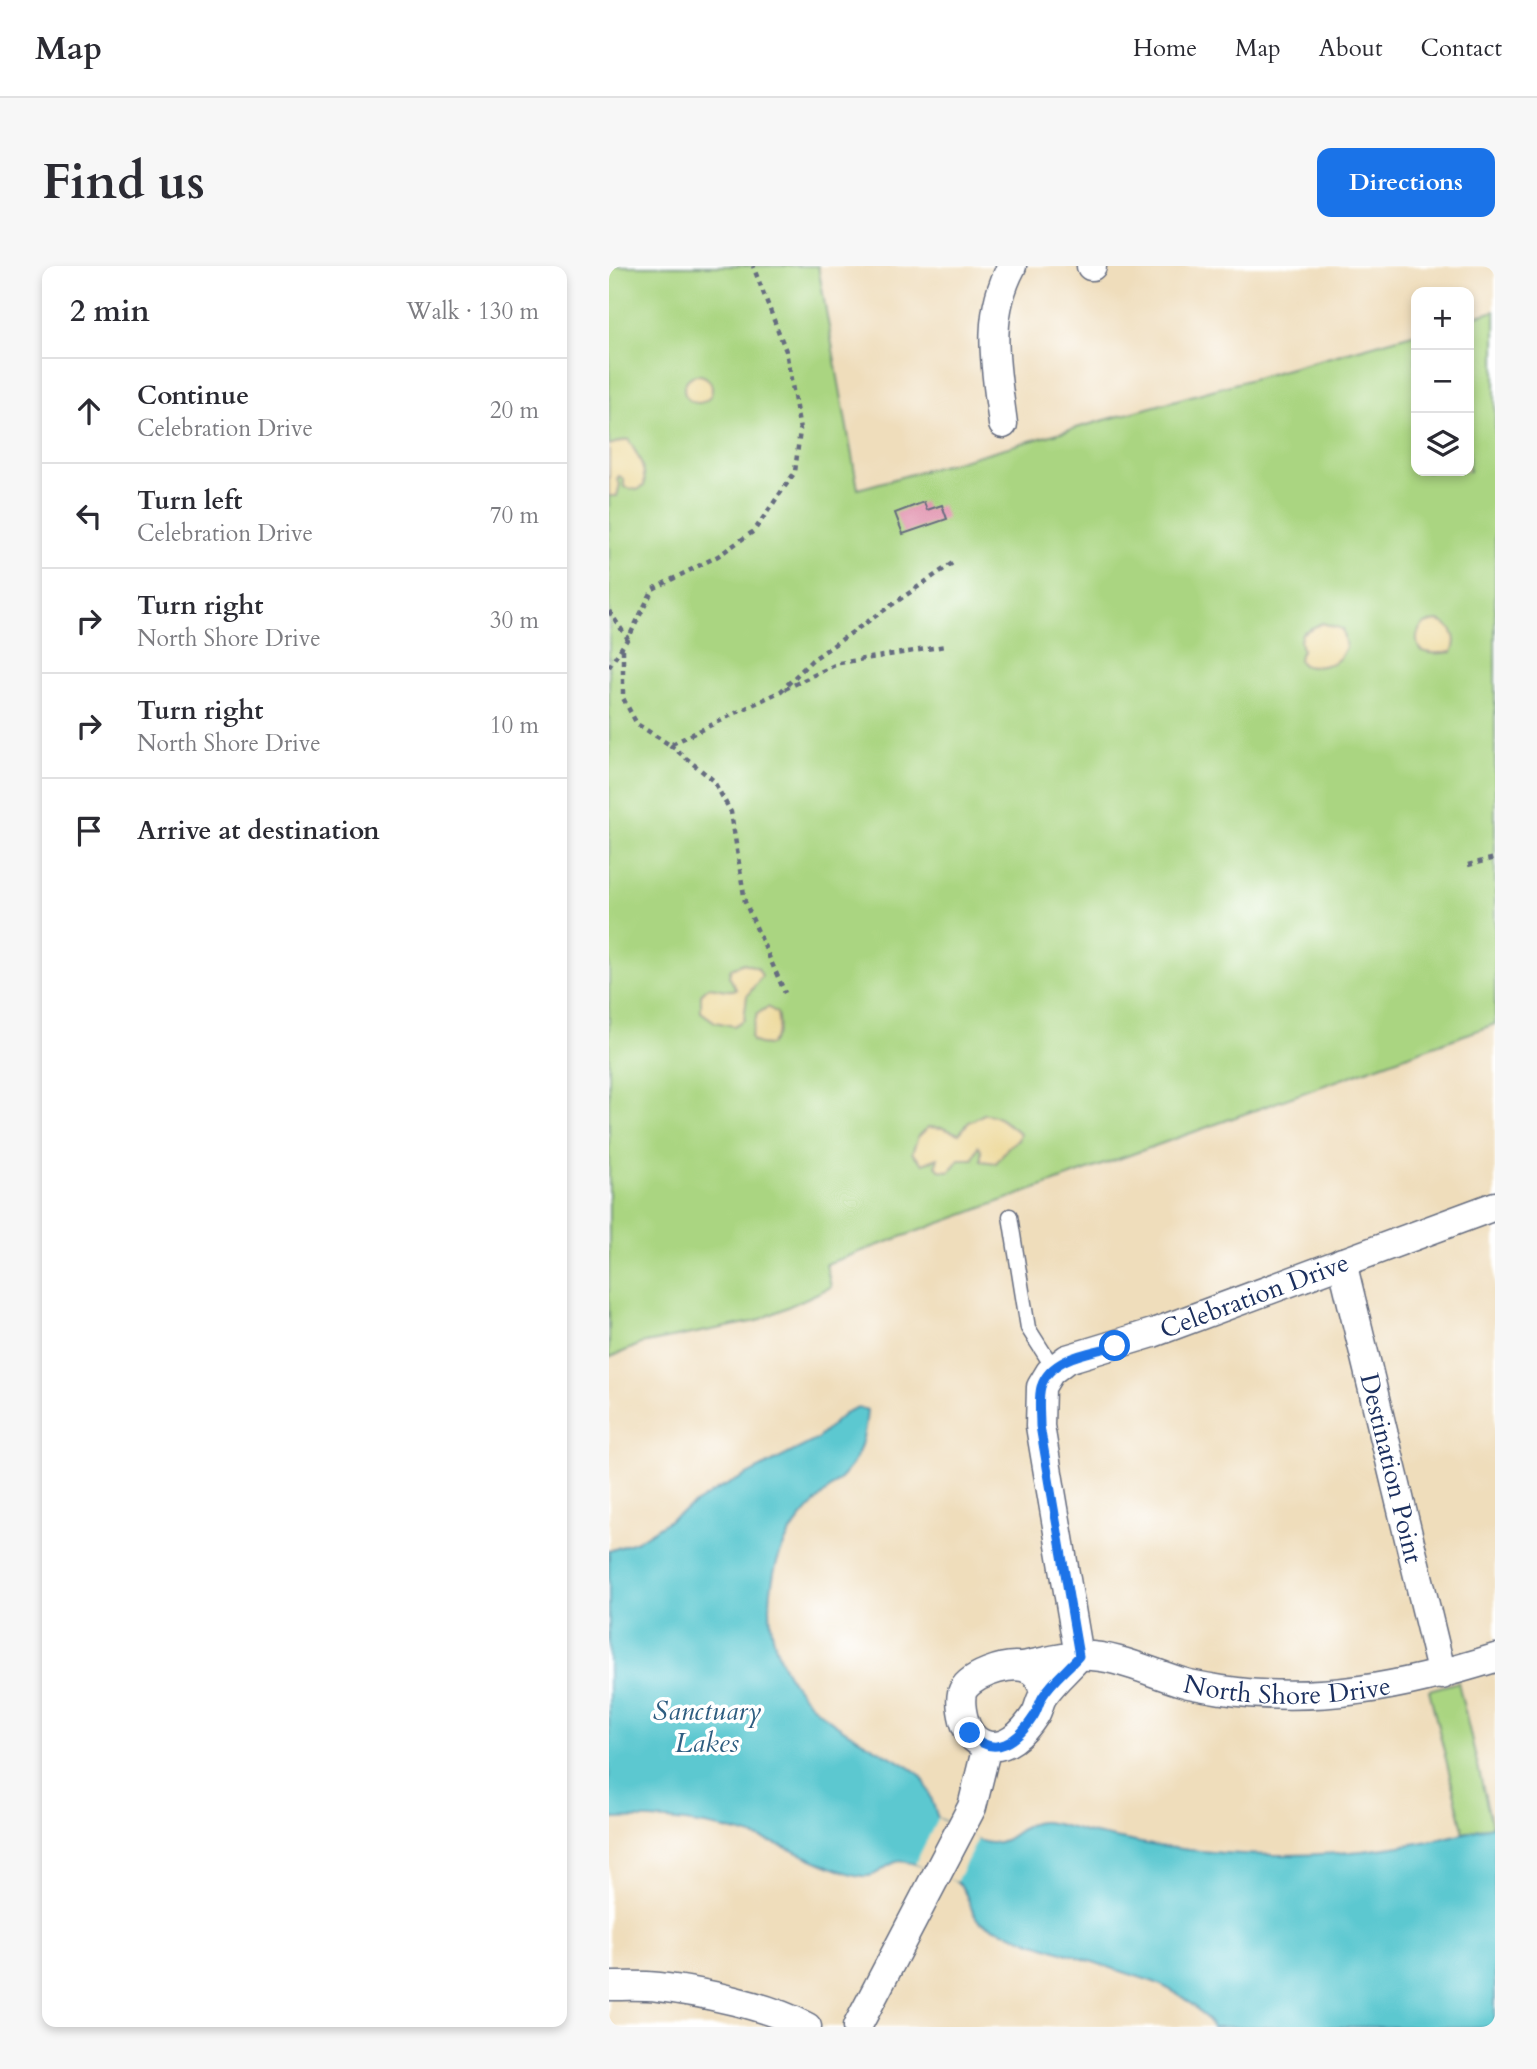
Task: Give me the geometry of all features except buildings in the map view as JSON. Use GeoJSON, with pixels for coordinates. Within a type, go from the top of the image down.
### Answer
{"type":"FeatureCollection","features":[{"type":"Feature","properties":{"kind":"street"},"geometry":{"type":"LineString","coordinates":[[1003,424],[992,341],[1002,285],[1012,266]]}},
{"type":"Feature","properties":{"kind":"street","name":"Celebration Drive"},"geometry":{"type":"LineString","coordinates":[[1054,1369],[1067,1359],[1153,1333],[1495,1206]]}},
{"type":"Feature","properties":{"kind":"street","name":"Destination Point"},"geometry":{"type":"LineString","coordinates":[[1342,1262],[1442,1675]]}},
{"type":"Feature","properties":{"kind":"street"},"geometry":{"type":"LineString","coordinates":[[857,2027],[972,1807],[987,1746],[998,1746],[1016,1738],[1037,1713],[1044,1694],[1079,1656],[1040,1426],[1041,1387],[1054,1369]]}},
{"type":"Feature","properties":{"kind":"street","name":"North Shore Drive"},"geometry":{"type":"LineString","coordinates":[[987,1746],[978,1742],[965,1724],[961,1707],[962,1692],[973,1678],[1004,1668],[1079,1656],[1110,1659],[1185,1683],[1227,1690],[1283,1695],[1334,1694],[1385,1688],[1442,1675],[1495,1658]]}},
{"type":"Feature","properties":{"kind":"street"},"geometry":{"type":"LineString","coordinates":[[1022,1666],[1042,1681],[1044,1694]]}},
{"type":"Feature","properties":{"kind":"street"},"geometry":{"type":"LineString","coordinates":[[609,1986],[658,1987],[735,2001],[797,2021],[807,2027]]}},
{"type":"Feature","properties":{"kind":"lane"},"geometry":{"type":"LineString","coordinates":[[1010,1216],[1028,1328],[1054,1369]]}},
{"type":"Feature","properties":{"kind":"path"},"geometry":{"type":"LineString","coordinates":[[609,667],[623,648],[653,589],[718,556],[754,531],[795,472],[800,430],[786,351],[753,266]]}},
{"type":"Feature","properties":{"kind":"path"},"geometry":{"type":"LineString","coordinates":[[782,691],[812,660],[954,562]]}},
{"type":"Feature","properties":{"kind":"path"},"geometry":{"type":"LineString","coordinates":[[609,611],[628,639]]}},
{"type":"Feature","properties":{"kind":"path"},"geometry":{"type":"LineString","coordinates":[[670,745],[839,663],[945,646]]}},
{"type":"Feature","properties":{"kind":"path"},"geometry":{"type":"LineString","coordinates":[[623,648],[623,698],[637,724],[670,745],[713,780],[730,812],[745,902],[785,993]]}},
{"type":"Feature","properties":{"kind":"path"},"geometry":{"type":"LineString","coordinates":[[1468,865],[1495,858]]}},
{"type":"Feature","properties":{"kind":"green space"},"geometry":{"type":"Polygon","coordinates":[[[609,266],[818,266],[858,489],[1411,334],[1411,476],[1474,476],[1474,317],[1495,311],[1495,1024],[826,1264],[831,1287],[757,1321],[641,1344],[609,1358],[609,266]]]}},
{"type":"Feature","properties":{"kind":"green space"},"geometry":{"type":"Polygon","coordinates":[[[1458,1682],[1492,1826],[1464,1833],[1429,1690],[1458,1682]]]}},
{"type":"Feature","properties":{"kind":"sand"},"geometry":{"type":"Polygon","coordinates":[[[698,375],[708,379],[712,389],[708,399],[698,403],[688,399],[684,389],[688,379],[698,375]]]}},
{"type":"Feature","properties":{"kind":"sand"},"geometry":{"type":"Polygon","coordinates":[[[628,439],[643,467],[644,486],[637,490],[624,487],[624,479],[619,476],[617,496],[609,496],[609,445],[628,439]]]}},
{"type":"Feature","properties":{"kind":"sand"},"geometry":{"type":"Polygon","coordinates":[[[1438,621],[1453,633],[1455,642],[1452,652],[1430,653],[1418,646],[1417,635],[1422,626],[1438,621]]]}},
{"type":"Feature","properties":{"kind":"sand"},"geometry":{"type":"Polygon","coordinates":[[[1322,623],[1342,629],[1346,647],[1336,661],[1317,667],[1304,665],[1299,657],[1302,650],[1302,633],[1322,623]]]}},
{"type":"Feature","properties":{"kind":"sand"},"geometry":{"type":"Polygon","coordinates":[[[744,963],[758,968],[762,976],[747,996],[744,1020],[734,1026],[715,1022],[701,1012],[701,994],[708,987],[736,989],[729,976],[731,968],[744,963]]]}},
{"type":"Feature","properties":{"kind":"sand"},"geometry":{"type":"Polygon","coordinates":[[[768,1007],[777,1013],[778,1030],[770,1045],[759,1044],[752,1041],[751,1036],[757,1014],[768,1007]]]}},
{"type":"Feature","properties":{"kind":"sand"},"geometry":{"type":"Polygon","coordinates":[[[984,1114],[998,1118],[1020,1133],[1018,1140],[1009,1146],[996,1163],[981,1161],[981,1149],[978,1146],[973,1159],[959,1159],[950,1171],[939,1170],[936,1165],[938,1158],[923,1164],[912,1153],[918,1137],[928,1127],[943,1128],[959,1134],[969,1122],[984,1114]]]}},
{"type":"Feature","properties":{"kind":"water","name":"Sanctuary Lakes"},"geometry":{"type":"Polygon","coordinates":[[[858,1407],[867,1410],[860,1449],[854,1462],[814,1503],[789,1535],[774,1573],[771,1594],[770,1614],[778,1654],[796,1687],[817,1710],[842,1729],[916,1772],[923,1778],[938,1818],[984,1842],[1005,1840],[1029,1825],[1044,1822],[1131,1841],[1200,1851],[1328,1854],[1412,1844],[1495,1825],[1495,2027],[1213,2027],[1194,2006],[1163,1986],[980,1922],[961,1886],[926,1868],[901,1861],[872,1875],[854,1875],[782,1846],[718,1827],[653,1819],[609,1819],[609,1551],[637,1541],[715,1491],[816,1440],[846,1412],[858,1407]]]}},
{"type":"Feature","properties":{"kind":"pier"},"geometry":{"type":"Polygon","coordinates":[[[938,1818],[978,1839],[956,1882],[915,1864],[938,1818]]]}},
{"type":"Feature","properties":{"kind":"route"},"geometry":{"type":"LineString","coordinates":[[970,1733],[978,1742],[987,1746],[998,1746],[1016,1738],[1037,1713],[1044,1694],[1079,1656],[1040,1426],[1041,1387],[1050,1372],[1067,1359],[1115,1346]]}}]}
